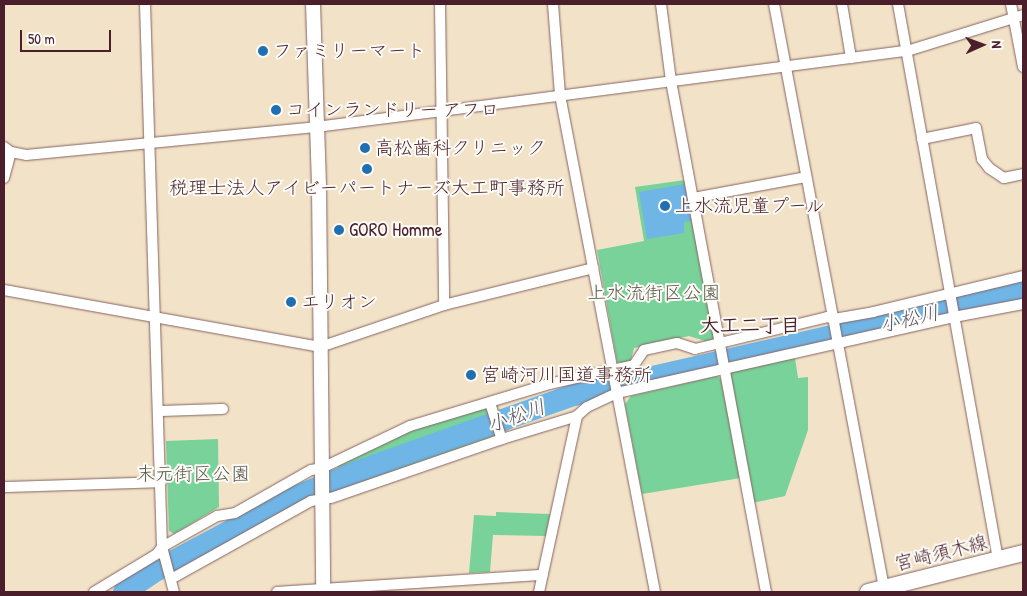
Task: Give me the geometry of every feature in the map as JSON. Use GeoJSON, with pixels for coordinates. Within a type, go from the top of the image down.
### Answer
{"type":"FeatureCollection","features":[{"type":"Feature","properties":{"kind":"main road","name":"宮崎須木線"},"geometry":{"type":"LineString","coordinates":[[876,590],[917,586],[998,559],[1023,553]]}},
{"type":"Feature","properties":{"kind":"street"},"geometry":{"type":"LineString","coordinates":[[145,4],[162,547],[174,592]]}},
{"type":"Feature","properties":{"kind":"street"},"geometry":{"type":"LineString","coordinates":[[314,4],[323,591]]}},
{"type":"Feature","properties":{"kind":"street"},"geometry":{"type":"LineString","coordinates":[[440,4],[444,305]]}},
{"type":"Feature","properties":{"kind":"street"},"geometry":{"type":"LineString","coordinates":[[553,4],[560,95],[655,592]]}},
{"type":"Feature","properties":{"kind":"street"},"geometry":{"type":"LineString","coordinates":[[661,4],[671,81],[766,592]]}},
{"type":"Feature","properties":{"kind":"street"},"geometry":{"type":"LineString","coordinates":[[774,4],[834,319],[876,590]]}},
{"type":"Feature","properties":{"kind":"street"},"geometry":{"type":"LineString","coordinates":[[842,4],[851,58]]}},
{"type":"Feature","properties":{"kind":"street"},"geometry":{"type":"LineString","coordinates":[[898,4],[998,559]]}},
{"type":"Feature","properties":{"kind":"street"},"geometry":{"type":"LineString","coordinates":[[1011,4],[1018,16],[1023,67]]}},
{"type":"Feature","properties":{"kind":"street"},"geometry":{"type":"LineString","coordinates":[[4,178],[7,149],[26,155],[316,127],[851,58],[907,50],[1018,16]]}},
{"type":"Feature","properties":{"kind":"street"},"geometry":{"type":"LineString","coordinates":[[922,139],[976,128],[982,159],[988,168],[1004,178],[1023,174]]}},
{"type":"Feature","properties":{"kind":"street"},"geometry":{"type":"LineString","coordinates":[[694,198],[806,177]]}},
{"type":"Feature","properties":{"kind":"street"},"geometry":{"type":"LineString","coordinates":[[4,290],[320,347],[444,305],[593,268]]}},
{"type":"Feature","properties":{"kind":"street"},"geometry":{"type":"LineString","coordinates":[[94,592],[157,554],[162,547],[217,516],[235,513],[311,470],[322,468],[410,426],[549,384],[634,365],[644,350],[677,343],[696,349],[828,317],[834,319],[1023,276]]}},
{"type":"Feature","properties":{"kind":"street"},"geometry":{"type":"LineString","coordinates":[[171,579],[302,506],[323,497],[434,464],[502,439],[577,416],[587,406],[617,393],[954,317],[1023,304]]}},
{"type":"Feature","properties":{"kind":"street"},"geometry":{"type":"LineString","coordinates":[[490,403],[502,439]]}},
{"type":"Feature","properties":{"kind":"street"},"geometry":{"type":"LineString","coordinates":[[159,411],[223,409]]}},
{"type":"Feature","properties":{"kind":"street"},"geometry":{"type":"LineString","coordinates":[[539,592],[577,416]]}},
{"type":"Feature","properties":{"kind":"street"},"geometry":{"type":"LineString","coordinates":[[4,487],[161,482]]}},
{"type":"Feature","properties":{"kind":"street"},"geometry":{"type":"LineString","coordinates":[[277,592],[323,591],[542,575]]}},
{"type":"Feature","properties":{"kind":"green space","name":"上水流街区公園"},"geometry":{"type":"Polygon","coordinates":[[[685,180],[714,339],[708,342],[689,336],[634,348],[630,364],[617,362],[597,250],[644,241],[635,187],[685,180]]]}},
{"type":"Feature","properties":{"kind":"green space"},"geometry":{"type":"Polygon","coordinates":[[[795,358],[798,378],[808,377],[808,430],[785,496],[752,503],[730,376],[732,371],[795,358]]]}},
{"type":"Feature","properties":{"kind":"green space"},"geometry":{"type":"Polygon","coordinates":[[[717,376],[721,379],[741,478],[642,494],[625,404],[631,396],[717,376]]]}},
{"type":"Feature","properties":{"kind":"green space"},"geometry":{"type":"Polygon","coordinates":[[[487,406],[498,438],[338,491],[338,464],[411,428],[487,406]]]}},
{"type":"Feature","properties":{"kind":"green space","name":"末元街区公園"},"geometry":{"type":"Polygon","coordinates":[[[218,439],[219,507],[174,534],[169,531],[166,441],[218,439]]]}},
{"type":"Feature","properties":{"kind":"green space"},"geometry":{"type":"Polygon","coordinates":[[[496,512],[550,514],[546,536],[493,535],[490,572],[469,573],[474,515],[496,516],[496,512]]]}},
{"type":"Feature","properties":{"kind":"water","name":"上水流児童プール"},"geometry":{"type":"Polygon","coordinates":[[[685,184],[691,221],[684,222],[684,233],[647,239],[639,192],[685,184]]]}},
{"type":"Feature","properties":{"kind":"waterway","name":"小松川"},"geometry":{"type":"LineString","coordinates":[[124,592],[157,570],[290,499],[356,472],[574,395],[1023,292]]}},
{"type":"Feature","properties":{"kind":"place","name":"ファミリーマート"},"geometry":{"type":"Point","coordinates":[263,51]}},
{"type":"Feature","properties":{"kind":"place","name":"コインランドリー アフロ"},"geometry":{"type":"Point","coordinates":[276,110]}},
{"type":"Feature","properties":{"kind":"place","name":"高松歯科クリニック"},"geometry":{"type":"Point","coordinates":[365,148]}},
{"type":"Feature","properties":{"kind":"place","name":"税理士法人アイビーパートナーズ大工町事務所"},"geometry":{"type":"Point","coordinates":[367,169]}},
{"type":"Feature","properties":{"kind":"place","name":"上水流児童プール"},"geometry":{"type":"Point","coordinates":[665,206]}},
{"type":"Feature","properties":{"kind":"place","name":"GORO Homme"},"geometry":{"type":"Point","coordinates":[339,230]}},
{"type":"Feature","properties":{"kind":"place","name":"エリオン"},"geometry":{"type":"Point","coordinates":[291,302]}},
{"type":"Feature","properties":{"kind":"place","name":"宮崎河川国道事務所"},"geometry":{"type":"Point","coordinates":[471,375]}},
{"type":"Feature","properties":{"kind":"district","name":"大工二丁目"},"geometry":{"type":"Point","coordinates":[750,324]}}]}
